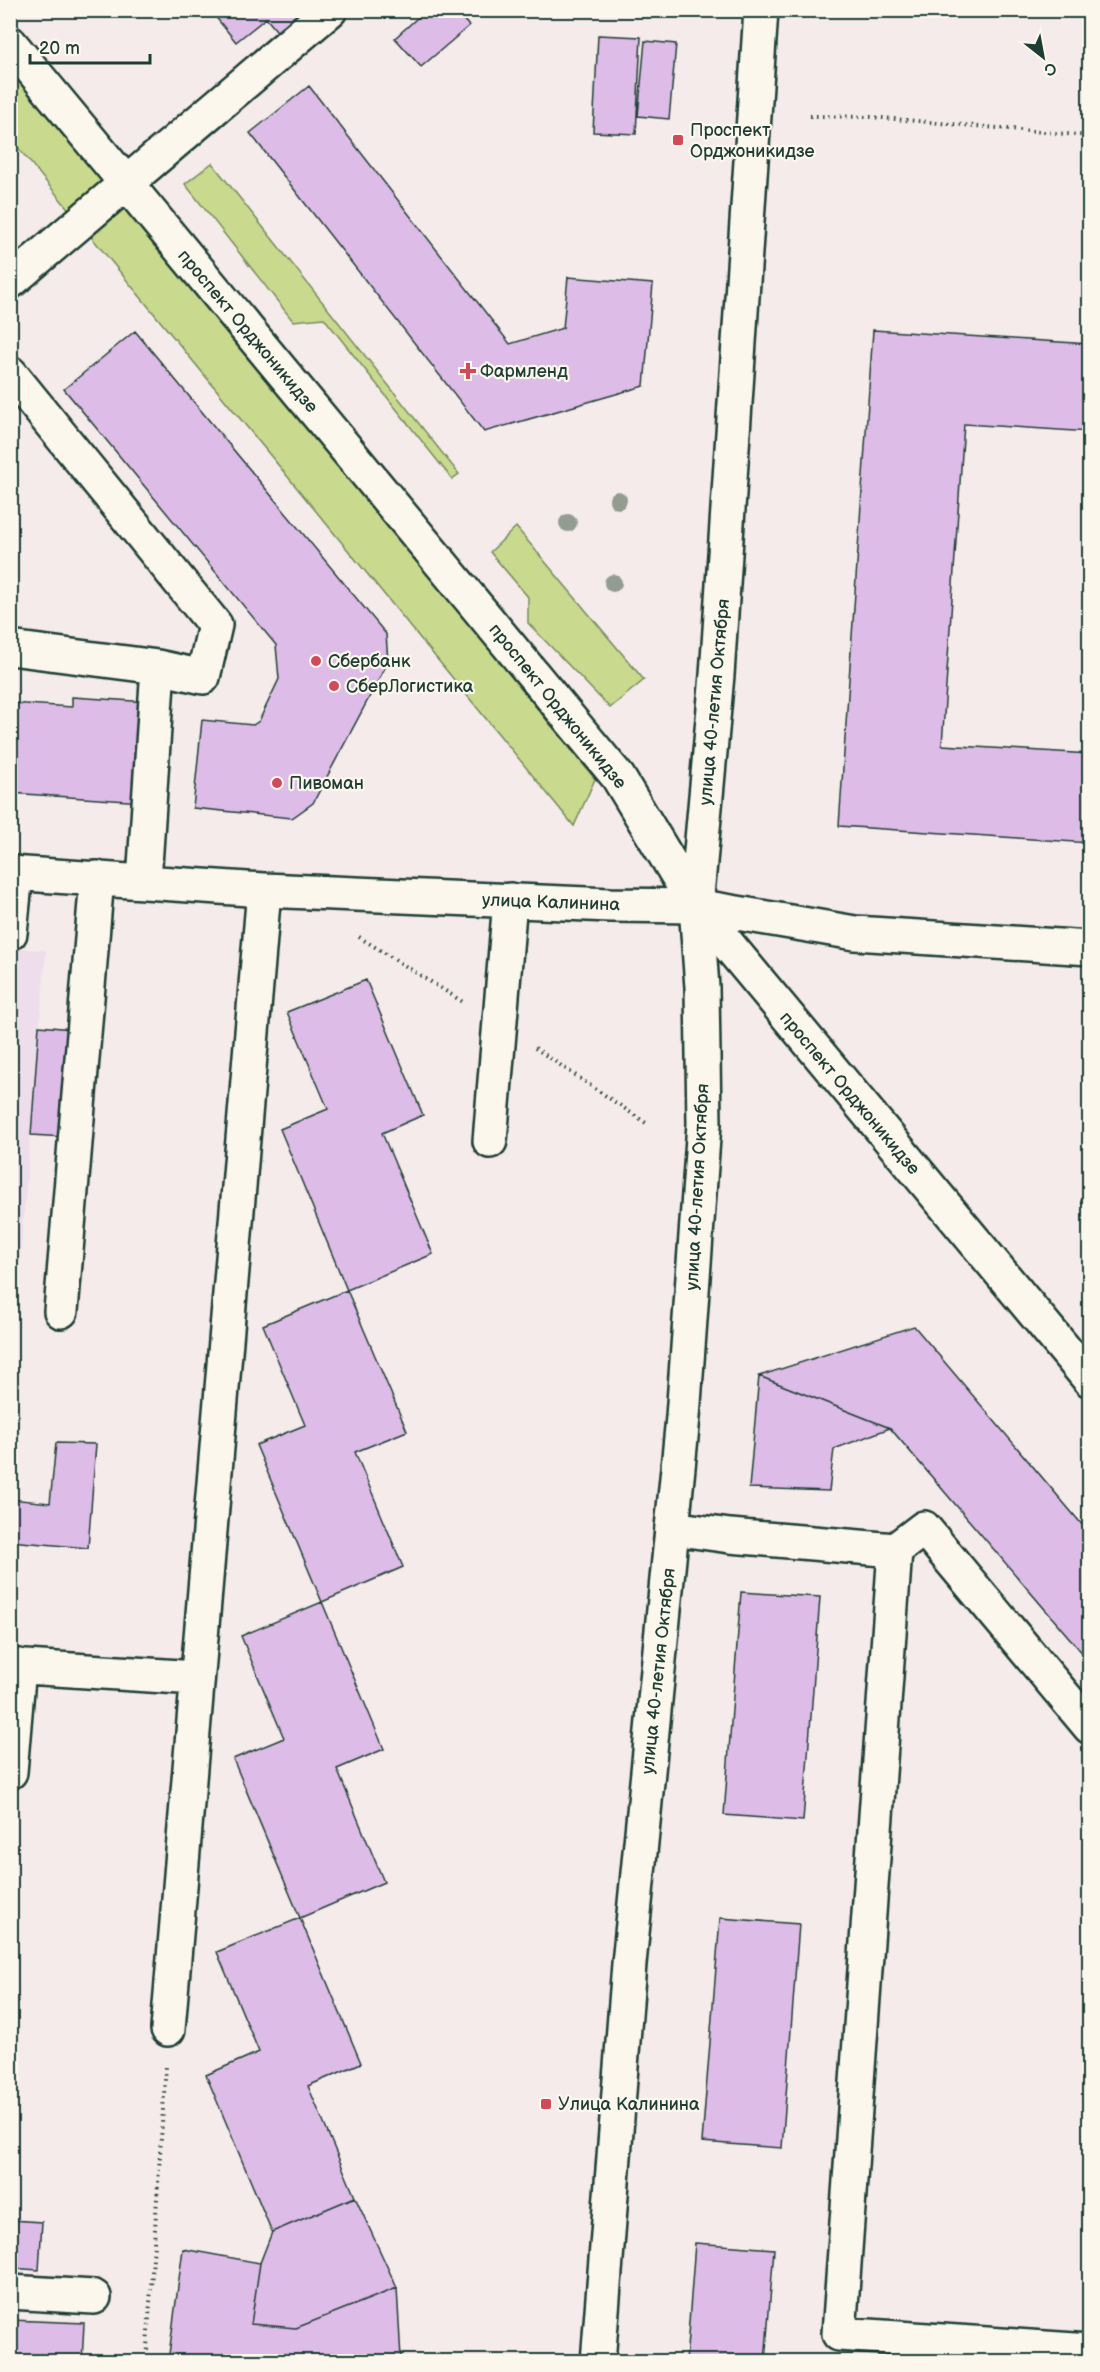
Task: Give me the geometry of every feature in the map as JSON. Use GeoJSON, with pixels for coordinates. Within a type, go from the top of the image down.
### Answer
{"type":"FeatureCollection","features":[{"type":"Feature","properties":{"kind":"street"},"geometry":{"type":"LineString","coordinates":[[10,282],[330,10]]}},
{"type":"Feature","properties":{"kind":"street","name":"улица 40-летия Октября"},"geometry":{"type":"LineString","coordinates":[[598,2361],[629,1964],[683,1417],[704,1124],[702,987],[696,906],[717,675],[761,10]]}},
{"type":"Feature","properties":{"kind":"street","name":"проспект Орджоникидзе"},"geometry":{"type":"LineString","coordinates":[[10,43],[618,777],[696,906],[1089,1380]]}},
{"type":"Feature","properties":{"kind":"street"},"geometry":{"type":"LineString","coordinates":[[10,373],[215,625],[203,677],[159,667],[10,648]]}},
{"type":"Feature","properties":{"kind":"street"},"geometry":{"type":"LineString","coordinates":[[144,881],[159,667]]}},
{"type":"Feature","properties":{"kind":"street"},"geometry":{"type":"LineString","coordinates":[[10,933],[13,873]]}},
{"type":"Feature","properties":{"kind":"street","name":"улица Калинина"},"geometry":{"type":"LineString","coordinates":[[13,873],[264,890],[696,906],[855,933],[1089,948]]}},
{"type":"Feature","properties":{"kind":"street"},"geometry":{"type":"LineString","coordinates":[[61,1311],[97,878]]}},
{"type":"Feature","properties":{"kind":"street"},"geometry":{"type":"LineString","coordinates":[[168,2029],[264,890]]}},
{"type":"Feature","properties":{"kind":"street"},"geometry":{"type":"LineString","coordinates":[[490,1141],[510,900]]}},
{"type":"Feature","properties":{"kind":"street"},"geometry":{"type":"LineString","coordinates":[[672,1528],[730,1536],[895,1550],[924,1528],[1089,1727]]}},
{"type":"Feature","properties":{"kind":"street"},"geometry":{"type":"LineString","coordinates":[[895,1550],[839,2334],[1089,2351]]}},
{"type":"Feature","properties":{"kind":"street"},"geometry":{"type":"LineString","coordinates":[[10,1772],[15,1666],[196,1678]]}},
{"type":"Feature","properties":{"kind":"street"},"geometry":{"type":"LineString","coordinates":[[10,2292],[94,2297]]}},
{"type":"Feature","properties":{"kind":"path"},"geometry":{"type":"LineString","coordinates":[[810,116],[871,117],[1089,136]]}},
{"type":"Feature","properties":{"kind":"path"},"geometry":{"type":"LineString","coordinates":[[146,2361],[168,2029]]}},
{"type":"Feature","properties":{"kind":"shaded area"},"geometry":{"type":"Polygon","coordinates":[[[11,948],[46,950],[11,1362],[11,948]]]}},
{"type":"Feature","properties":{"kind":"green space"},"geometry":{"type":"Polygon","coordinates":[[[10,63],[595,779],[574,826],[11,139],[10,63]]]}},
{"type":"Feature","properties":{"kind":"green space"},"geometry":{"type":"Polygon","coordinates":[[[212,163],[459,474],[452,479],[324,318],[293,321],[185,184],[212,163]]]}},
{"type":"Feature","properties":{"kind":"green space"},"geometry":{"type":"Polygon","coordinates":[[[516,527],[644,680],[610,708],[528,623],[528,597],[490,552],[516,527]]]}},
{"type":"Feature","properties":{"kind":"building"},"geometry":{"type":"Polygon","coordinates":[[[210,10],[310,10],[280,35],[266,18],[236,42],[210,10]]]}},
{"type":"Feature","properties":{"kind":"building"},"geometry":{"type":"Polygon","coordinates":[[[426,10],[455,10],[469,26],[421,67],[395,38],[426,10]]]}},
{"type":"Feature","properties":{"kind":"building"},"geometry":{"type":"Polygon","coordinates":[[[598,35],[641,37],[636,134],[593,132],[598,35]]]}},
{"type":"Feature","properties":{"kind":"building"},"geometry":{"type":"Polygon","coordinates":[[[645,41],[676,44],[669,119],[638,116],[645,41]]]}},
{"type":"Feature","properties":{"kind":"building"},"geometry":{"type":"Polygon","coordinates":[[[309,86],[510,344],[563,328],[568,277],[653,284],[644,386],[484,432],[250,133],[309,86]]]}},
{"type":"Feature","properties":{"kind":"building"},"geometry":{"type":"Polygon","coordinates":[[[10,196],[17,204],[10,209],[10,196]]]}},
{"type":"Feature","properties":{"kind":"building"},"geometry":{"type":"Polygon","coordinates":[[[873,330],[1090,344],[1090,432],[964,424],[942,745],[1090,754],[1090,843],[839,826],[873,330]]]}},
{"type":"Feature","properties":{"kind":"building"},"geometry":{"type":"Polygon","coordinates":[[[135,331],[386,634],[388,662],[313,803],[292,818],[193,808],[202,720],[253,725],[259,721],[279,679],[276,645],[64,389],[135,331]]]}},
{"type":"Feature","properties":{"kind":"building"},"geometry":{"type":"Polygon","coordinates":[[[72,697],[164,703],[157,803],[10,793],[10,703],[72,707],[72,697]]]}},
{"type":"Feature","properties":{"kind":"building"},"geometry":{"type":"Polygon","coordinates":[[[366,980],[423,1115],[382,1133],[433,1254],[347,1290],[280,1129],[328,1109],[287,1012],[366,980]]]}},
{"type":"Feature","properties":{"kind":"building"},"geometry":{"type":"Polygon","coordinates":[[[39,1026],[72,1029],[64,1137],[31,1135],[39,1026]]]}},
{"type":"Feature","properties":{"kind":"building"},"geometry":{"type":"Polygon","coordinates":[[[1090,1184],[1090,1212],[1081,1201],[1090,1184]]]}},
{"type":"Feature","properties":{"kind":"building"},"geometry":{"type":"Polygon","coordinates":[[[347,1290],[407,1431],[355,1452],[403,1567],[322,1602],[256,1445],[305,1425],[263,1325],[347,1290]]]}},
{"type":"Feature","properties":{"kind":"building"},"geometry":{"type":"Polygon","coordinates":[[[914,1326],[1090,1534],[1090,1662],[890,1428],[759,1376],[914,1326]]]}},
{"type":"Feature","properties":{"kind":"building"},"geometry":{"type":"Polygon","coordinates":[[[759,1376],[890,1428],[834,1449],[829,1491],[749,1488],[759,1376]]]}},
{"type":"Feature","properties":{"kind":"building"},"geometry":{"type":"Polygon","coordinates":[[[56,1443],[96,1444],[88,1548],[10,1541],[10,1499],[50,1503],[56,1443]]]}},
{"type":"Feature","properties":{"kind":"building"},"geometry":{"type":"Polygon","coordinates":[[[741,1592],[820,1597],[803,1821],[724,1815],[741,1592]]]}},
{"type":"Feature","properties":{"kind":"building"},"geometry":{"type":"Polygon","coordinates":[[[322,1602],[384,1749],[337,1769],[384,1882],[300,1918],[233,1759],[284,1738],[241,1636],[322,1602]]]}},
{"type":"Feature","properties":{"kind":"building"},"geometry":{"type":"Polygon","coordinates":[[[300,1918],[361,2063],[308,2086],[355,2197],[272,2232],[206,2075],[259,2052],[217,1952],[300,1918]]]}},
{"type":"Feature","properties":{"kind":"building"},"geometry":{"type":"Polygon","coordinates":[[[720,1918],[799,1924],[782,2148],[702,2142],[720,1918]]]}},
{"type":"Feature","properties":{"kind":"building"},"geometry":{"type":"Polygon","coordinates":[[[355,2197],[397,2288],[296,2328],[251,2324],[260,2263],[272,2232],[355,2197]]]}},
{"type":"Feature","properties":{"kind":"building"},"geometry":{"type":"Polygon","coordinates":[[[10,2220],[42,2222],[39,2270],[10,2268],[10,2220]]]}},
{"type":"Feature","properties":{"kind":"building"},"geometry":{"type":"Polygon","coordinates":[[[695,2243],[774,2249],[765,2362],[686,2362],[695,2243]]]}},
{"type":"Feature","properties":{"kind":"building"},"geometry":{"type":"Polygon","coordinates":[[[183,2249],[260,2263],[251,2324],[296,2328],[397,2288],[401,2358],[398,2362],[168,2362],[183,2249]]]}},
{"type":"Feature","properties":{"kind":"building"},"geometry":{"type":"Polygon","coordinates":[[[10,2320],[84,2323],[82,2362],[10,2362],[10,2320]]]}},
{"type":"Feature","properties":{"kind":"place","name":"Проспект Орджоникидзе"},"geometry":{"type":"Point","coordinates":[678,140]}},
{"type":"Feature","properties":{"kind":"place","name":"Фармленд"},"geometry":{"type":"Point","coordinates":[468,371]}},
{"type":"Feature","properties":{"kind":"place","name":"Сбербанк"},"geometry":{"type":"Point","coordinates":[316,661]}},
{"type":"Feature","properties":{"kind":"place","name":"СберЛогистика"},"geometry":{"type":"Point","coordinates":[334,686]}},
{"type":"Feature","properties":{"kind":"place","name":"Пивоман"},"geometry":{"type":"Point","coordinates":[277,783]}},
{"type":"Feature","properties":{"kind":"place","name":"Улица Калинина"},"geometry":{"type":"Point","coordinates":[546,2104]}}]}
